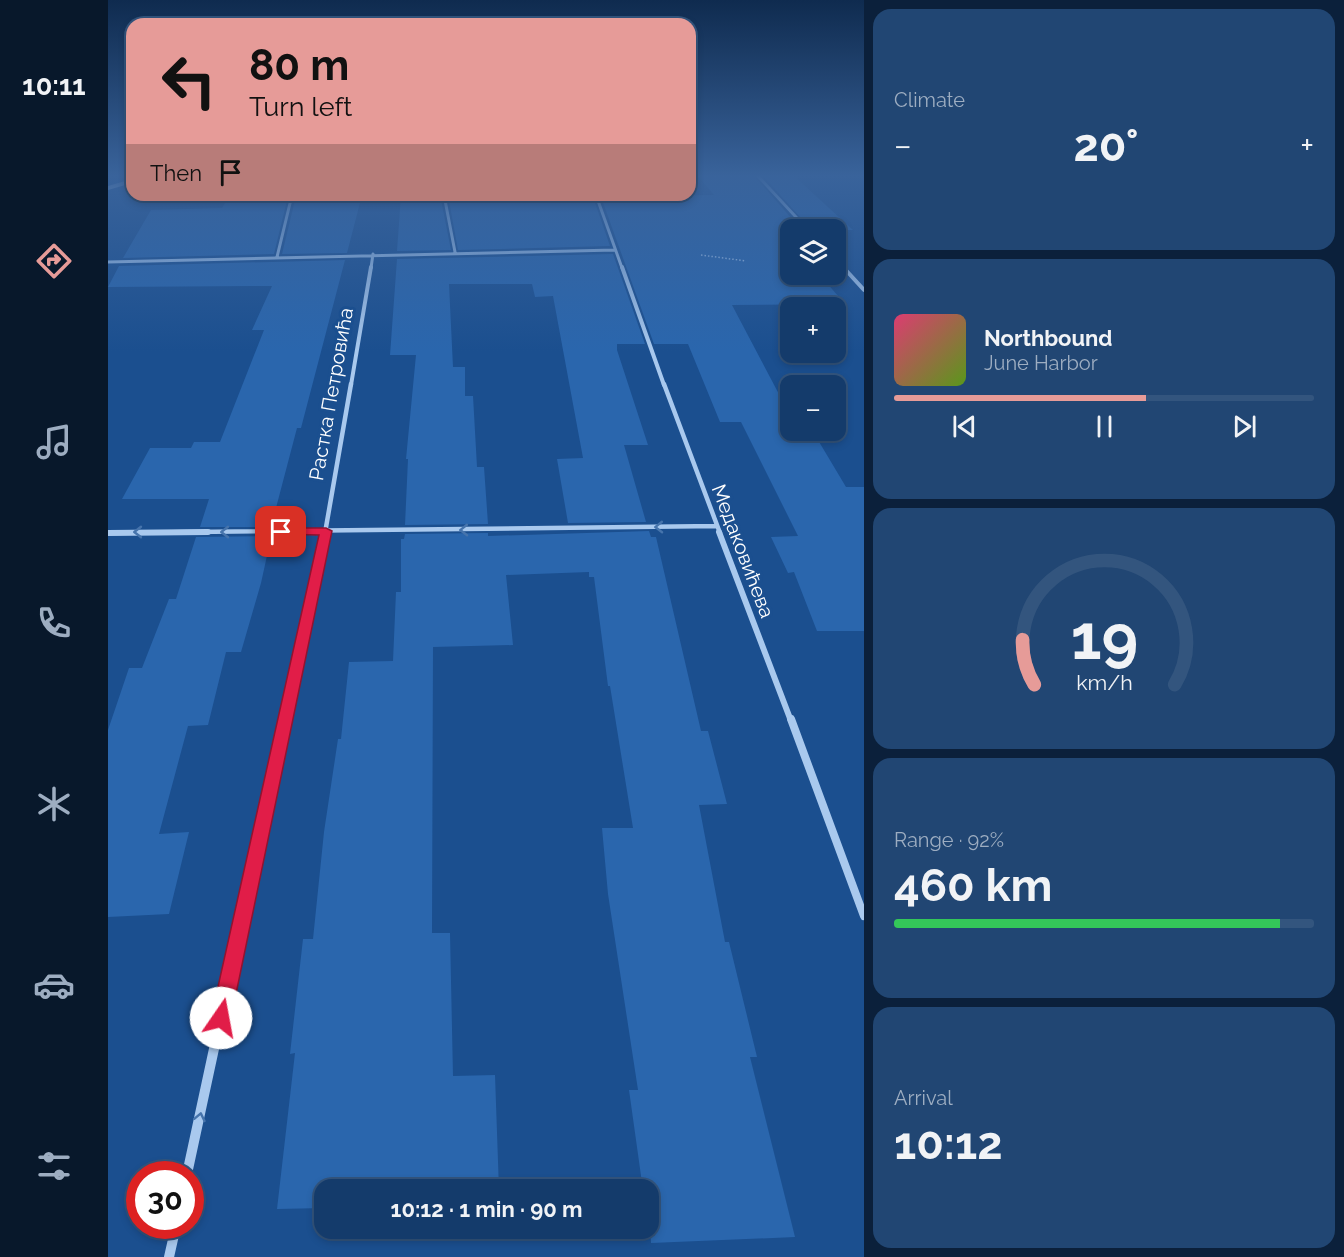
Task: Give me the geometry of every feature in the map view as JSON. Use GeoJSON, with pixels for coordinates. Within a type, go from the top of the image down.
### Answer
{"type":"FeatureCollection","features":[{"type":"Feature","properties":{"kind":"street"},"geometry":{"type":"LineString","coordinates":[[278,257],[283,234]]}},
{"type":"Feature","properties":{"kind":"street"},"geometry":{"type":"LineString","coordinates":[[451,234],[455,252]]}},
{"type":"Feature","properties":{"kind":"street","name":"Медаковићева"},"geometry":{"type":"LineString","coordinates":[[609,234],[864,916]]}},
{"type":"Feature","properties":{"kind":"street"},"geometry":{"type":"LineString","coordinates":[[108,262],[615,250]]}},
{"type":"Feature","properties":{"kind":"street","name":"Растка Петровића"},"geometry":{"type":"LineString","coordinates":[[190,1161],[326,531],[373,254]]}},
{"type":"Feature","properties":{"kind":"street"},"geometry":{"type":"LineString","coordinates":[[846,270],[864,290]]}},
{"type":"Feature","properties":{"kind":"street"},"geometry":{"type":"LineString","coordinates":[[108,532],[717,526]]}},
{"type":"Feature","properties":{"kind":"street"},"geometry":{"type":"LineString","coordinates":[[169,1257],[173,1239]]}},
{"type":"Feature","properties":{"kind":"path"},"geometry":{"type":"LineString","coordinates":[[701,255],[746,261]]}},
{"type":"Feature","properties":{"kind":"building"},"geometry":{"type":"Polygon","coordinates":[[[137,234],[279,234],[274,254],[123,258],[137,234]]]}},
{"type":"Feature","properties":{"kind":"building"},"geometry":{"type":"Polygon","coordinates":[[[287,234],[352,234],[347,253],[282,254],[287,234]]]}},
{"type":"Feature","properties":{"kind":"building"},"geometry":{"type":"Polygon","coordinates":[[[398,234],[448,234],[451,250],[397,251],[398,234]]]}},
{"type":"Feature","properties":{"kind":"building"},"geometry":{"type":"Polygon","coordinates":[[[455,234],[606,234],[610,246],[458,250],[455,234]]]}},
{"type":"Feature","properties":{"kind":"building"},"geometry":{"type":"Polygon","coordinates":[[[614,234],[780,234],[780,285],[829,285],[839,297],[780,297],[780,305],[732,305],[780,396],[780,441],[819,441],[846,487],[864,487],[864,631],[817,631],[794,572],[788,573],[771,537],[798,536],[741,422],[720,422],[688,344],[654,344],[614,234]]]}},
{"type":"Feature","properties":{"kind":"building"},"geometry":{"type":"Polygon","coordinates":[[[613,254],[645,344],[617,344],[617,350],[648,445],[624,445],[646,522],[568,523],[557,459],[583,458],[553,296],[535,297],[532,284],[449,284],[453,367],[465,367],[465,396],[473,396],[477,467],[484,467],[488,524],[405,525],[408,459],[406,459],[416,355],[390,355],[397,259],[613,254]]]}},
{"type":"Feature","properties":{"kind":"building"},"geometry":{"type":"Polygon","coordinates":[[[345,260],[301,428],[297,428],[271,527],[200,527],[209,499],[122,499],[150,448],[191,448],[194,442],[220,442],[264,330],[252,330],[272,286],[108,287],[119,266],[345,260]]]}},
{"type":"Feature","properties":{"kind":"building"},"geometry":{"type":"Polygon","coordinates":[[[649,531],[651,537],[656,537],[701,731],[708,731],[727,804],[699,805],[725,942],[729,942],[757,1057],[750,1057],[795,1237],[651,1243],[651,1239],[659,1239],[659,1179],[641,1179],[629,1090],[638,1090],[608,894],[602,828],[633,828],[610,686],[608,686],[594,577],[589,577],[589,572],[506,575],[513,645],[433,647],[432,933],[450,933],[453,1076],[495,1075],[499,1179],[314,1179],[314,1208],[277,1209],[295,1053],[290,1054],[303,939],[313,939],[324,832],[338,739],[341,739],[349,662],[393,661],[396,592],[401,592],[401,539],[404,539],[405,534],[488,533],[488,536],[649,531]]]}},
{"type":"Feature","properties":{"kind":"building"},"geometry":{"type":"Polygon","coordinates":[[[268,536],[266,542],[270,542],[261,583],[241,652],[226,652],[208,725],[188,726],[159,834],[189,832],[169,914],[108,917],[108,730],[129,668],[142,668],[169,599],[176,599],[196,537],[268,536]]]}},
{"type":"Feature","properties":{"kind":"route"},"geometry":{"type":"LineString","coordinates":[[221,1018],[326,531],[281,532]]}}]}
